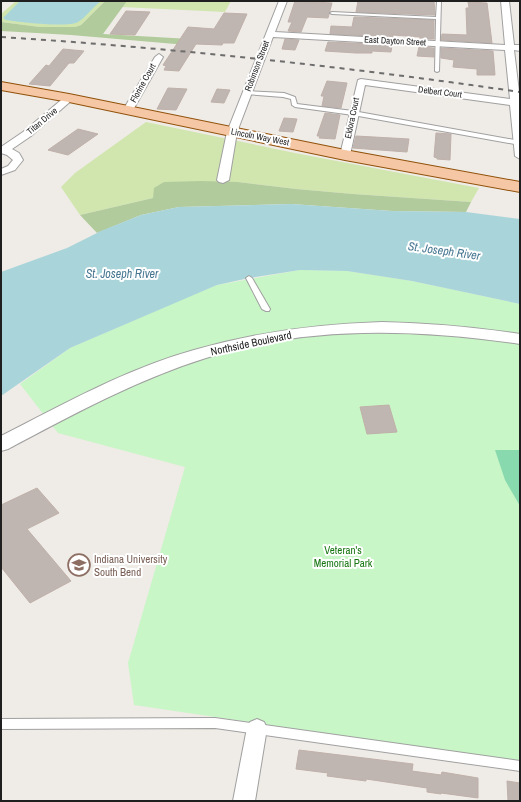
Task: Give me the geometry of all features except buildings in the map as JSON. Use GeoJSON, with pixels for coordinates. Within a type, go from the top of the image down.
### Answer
{"type":"FeatureCollection","features":[{"type":"Feature","properties":{"kind":"main road","name":"Lincoln Way West"},"geometry":{"type":"LineString","coordinates":[[1,86],[63,96],[232,132],[520,187]]}},
{"type":"Feature","properties":{"kind":"street","name":"Robinson Street"},"geometry":{"type":"LineString","coordinates":[[224,180],[232,132],[283,1]]}},
{"type":"Feature","properties":{"kind":"street"},"geometry":{"type":"LineString","coordinates":[[505,1],[516,83],[520,156]]}},
{"type":"Feature","properties":{"kind":"street","name":"East Dayton Street"},"geometry":{"type":"LineString","coordinates":[[269,34],[520,48]]}},
{"type":"Feature","properties":{"kind":"street","name":"Florine Court"},"geometry":{"type":"LineString","coordinates":[[128,110],[159,56]]}},
{"type":"Feature","properties":{"kind":"street","name":"Delbert Court"},"geometry":{"type":"LineString","coordinates":[[361,82],[517,102]]}},
{"type":"Feature","properties":{"kind":"street","name":"Eldora Court"},"geometry":{"type":"LineString","coordinates":[[345,154],[361,82]]}},
{"type":"Feature","properties":{"kind":"street","name":"Titan Drive"},"geometry":{"type":"LineString","coordinates":[[13,143],[18,134],[33,116],[63,96]]}},
{"type":"Feature","properties":{"kind":"street","name":"Titan Drive"},"geometry":{"type":"LineString","coordinates":[[3,150],[28,134],[63,96]]}},
{"type":"Feature","properties":{"kind":"street","name":"Titan Drive"},"geometry":{"type":"LineString","coordinates":[[1,172],[12,168],[18,160],[16,156],[3,150]]}},
{"type":"Feature","properties":{"kind":"street","name":"Northside Boulevard"},"geometry":{"type":"LineString","coordinates":[[1,444],[133,378],[190,357],[253,340],[317,330],[390,327],[444,329],[520,339]]}},
{"type":"Feature","properties":{"kind":"street"},"geometry":{"type":"LineString","coordinates":[[244,801],[258,728]]}},
{"type":"Feature","properties":{"kind":"lane"},"geometry":{"type":"LineString","coordinates":[[437,71],[439,1]]}},
{"type":"Feature","properties":{"kind":"lane"},"geometry":{"type":"LineString","coordinates":[[332,13],[438,18]]}},
{"type":"Feature","properties":{"kind":"lane"},"geometry":{"type":"LineString","coordinates":[[247,93],[284,95],[293,98],[295,105],[353,113],[519,143]]}},
{"type":"Feature","properties":{"kind":"lane"},"geometry":{"type":"LineString","coordinates":[[249,278],[266,309]]}},
{"type":"Feature","properties":{"kind":"lane"},"geometry":{"type":"LineString","coordinates":[[1,724],[215,723],[520,766]]}},
{"type":"Feature","properties":{"kind":"green space"},"geometry":{"type":"Polygon","coordinates":[[[16,1],[105,1],[81,25],[75,27],[40,27],[1,22],[1,14],[16,1]]]}},
{"type":"Feature","properties":{"kind":"green space"},"geometry":{"type":"Polygon","coordinates":[[[105,1],[127,1],[103,34],[190,39],[187,45],[71,35],[1,31],[1,22],[40,27],[75,27],[81,25],[105,1]]]}},
{"type":"Feature","properties":{"kind":"green space"},"geometry":{"type":"Polygon","coordinates":[[[127,1],[231,1],[225,12],[121,7],[127,1]]]}},
{"type":"Feature","properties":{"kind":"green space"},"geometry":{"type":"Polygon","coordinates":[[[146,122],[300,154],[479,188],[471,202],[353,194],[238,182],[164,182],[153,198],[80,215],[61,187],[75,173],[146,122]]]}},
{"type":"Feature","properties":{"kind":"green space"},"geometry":{"type":"Polygon","coordinates":[[[164,182],[238,182],[353,194],[471,202],[466,212],[392,211],[291,204],[179,207],[141,215],[97,233],[80,215],[153,198],[154,188],[164,182]]]}},
{"type":"Feature","properties":{"kind":"green space","name":"Veteran's Memorial Park"},"geometry":{"type":"Polygon","coordinates":[[[300,270],[347,271],[412,281],[520,304],[520,762],[134,705],[128,663],[185,467],[58,433],[20,384],[70,348],[217,285],[300,270]]]}},
{"type":"Feature","properties":{"kind":"green space"},"geometry":{"type":"Polygon","coordinates":[[[495,450],[520,450],[520,506],[505,480],[495,450]]]}},
{"type":"Feature","properties":{"kind":"water"},"geometry":{"type":"Polygon","coordinates":[[[20,1],[101,1],[81,20],[72,24],[54,25],[6,20],[3,18],[20,1]]]}},
{"type":"Feature","properties":{"kind":"water","name":"St. Joseph River"},"geometry":{"type":"Polygon","coordinates":[[[291,204],[392,211],[466,212],[520,219],[520,304],[412,281],[347,271],[300,270],[249,278],[217,285],[70,348],[1,396],[1,272],[67,248],[101,231],[141,215],[179,207],[291,204]]]}},
{"type":"Feature","properties":{"kind":"railway"},"geometry":{"type":"LineString","coordinates":[[1,37],[66,41],[261,59],[391,74],[520,92]]}},
{"type":"Feature","properties":{"kind":"place","name":"Indiana University South Bend"},"geometry":{"type":"Point","coordinates":[79,565]}}]}
